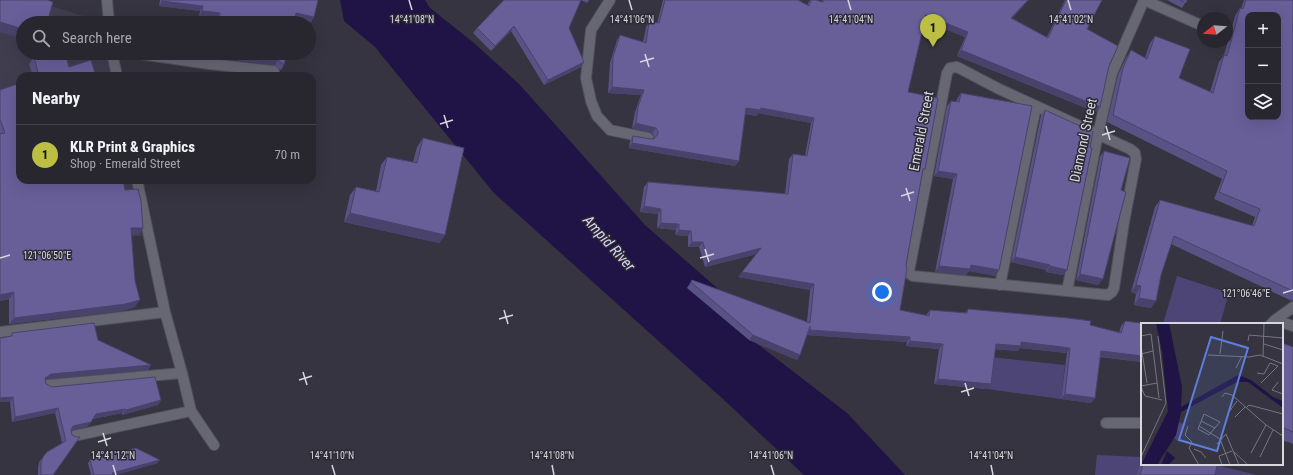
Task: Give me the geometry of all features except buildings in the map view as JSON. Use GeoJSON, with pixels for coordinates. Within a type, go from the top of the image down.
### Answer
{"type":"FeatureCollection","features":[{"type":"Feature","properties":{"kind":"street"},"geometry":{"type":"LineString","coordinates":[[107,0],[108,16]]}},
{"type":"Feature","properties":{"kind":"street"},"geometry":{"type":"LineString","coordinates":[[610,0],[591,30],[586,78],[591,101],[597,116],[610,130],[648,138]]}},
{"type":"Feature","properties":{"kind":"street"},"geometry":{"type":"LineString","coordinates":[[1144,0],[1197,23]]}},
{"type":"Feature","properties":{"kind":"street","name":"Diamond Street"},"geometry":{"type":"LineString","coordinates":[[1067,291],[1098,134],[1112,73],[1144,0]]}},
{"type":"Feature","properties":{"kind":"street"},"geometry":{"type":"LineString","coordinates":[[114,60],[116,72]]}},
{"type":"Feature","properties":{"kind":"street"},"geometry":{"type":"LineString","coordinates":[[181,60],[274,71]]}},
{"type":"Feature","properties":{"kind":"street","name":"Emerald Street"},"geometry":{"type":"LineString","coordinates":[[1000,285],[913,276],[910,274],[909,270],[947,73],[950,68],[957,67],[1036,106]]}},
{"type":"Feature","properties":{"kind":"street"},"geometry":{"type":"LineString","coordinates":[[1036,106],[1098,134],[1130,149],[1135,153],[1136,159],[1124,222],[1114,288],[1112,292],[1108,295],[1000,285],[1036,106]]}},
{"type":"Feature","properties":{"kind":"street"},"geometry":{"type":"LineString","coordinates":[[138,184],[165,312],[191,411],[214,445]]}},
{"type":"Feature","properties":{"kind":"street"},"geometry":{"type":"LineString","coordinates":[[1273,322],[1293,307]]}},
{"type":"Feature","properties":{"kind":"street"},"geometry":{"type":"LineString","coordinates":[[0,332],[165,312]]}},
{"type":"Feature","properties":{"kind":"street"},"geometry":{"type":"LineString","coordinates":[[1283,324],[1293,326]]}},
{"type":"Feature","properties":{"kind":"street"},"geometry":{"type":"LineString","coordinates":[[48,385],[182,373]]}},
{"type":"Feature","properties":{"kind":"street"},"geometry":{"type":"LineString","coordinates":[[74,436],[191,411]]}},
{"type":"Feature","properties":{"kind":"street"},"geometry":{"type":"LineString","coordinates":[[1106,423],[1141,422]]}},
{"type":"Feature","properties":{"kind":"shaded area"},"geometry":{"type":"Polygon","coordinates":[[[0,0],[32,0],[83,16],[16,16],[16,60],[112,60],[114,72],[16,72],[16,184],[134,184],[143,236],[0,246],[0,0]]]}},
{"type":"Feature","properties":{"kind":"shaded area"},"geometry":{"type":"Polygon","coordinates":[[[1177,276],[1229,293],[1220,323],[1163,323],[1177,276]]]}},
{"type":"Feature","properties":{"kind":"shaded area"},"geometry":{"type":"Polygon","coordinates":[[[991,357],[1065,365],[1061,399],[987,389],[991,357]]]}},
{"type":"Feature","properties":{"kind":"shaded area"},"geometry":{"type":"Polygon","coordinates":[[[1097,455],[1141,457],[1141,465],[1216,465],[1257,475],[1095,475],[1097,455]]]}},
{"type":"Feature","properties":{"kind":"water","name":"Ampid River"},"geometry":{"type":"Polygon","coordinates":[[[340,0],[425,0],[430,8],[474,43],[519,84],[645,225],[725,295],[756,343],[847,413],[905,475],[804,475],[723,399],[494,193],[375,47],[344,21],[340,0]]]}},
{"type":"Feature","properties":{"kind":"place","name":"KLR Print & Graphics"},"geometry":{"type":"Point","coordinates":[933,47]}}]}
